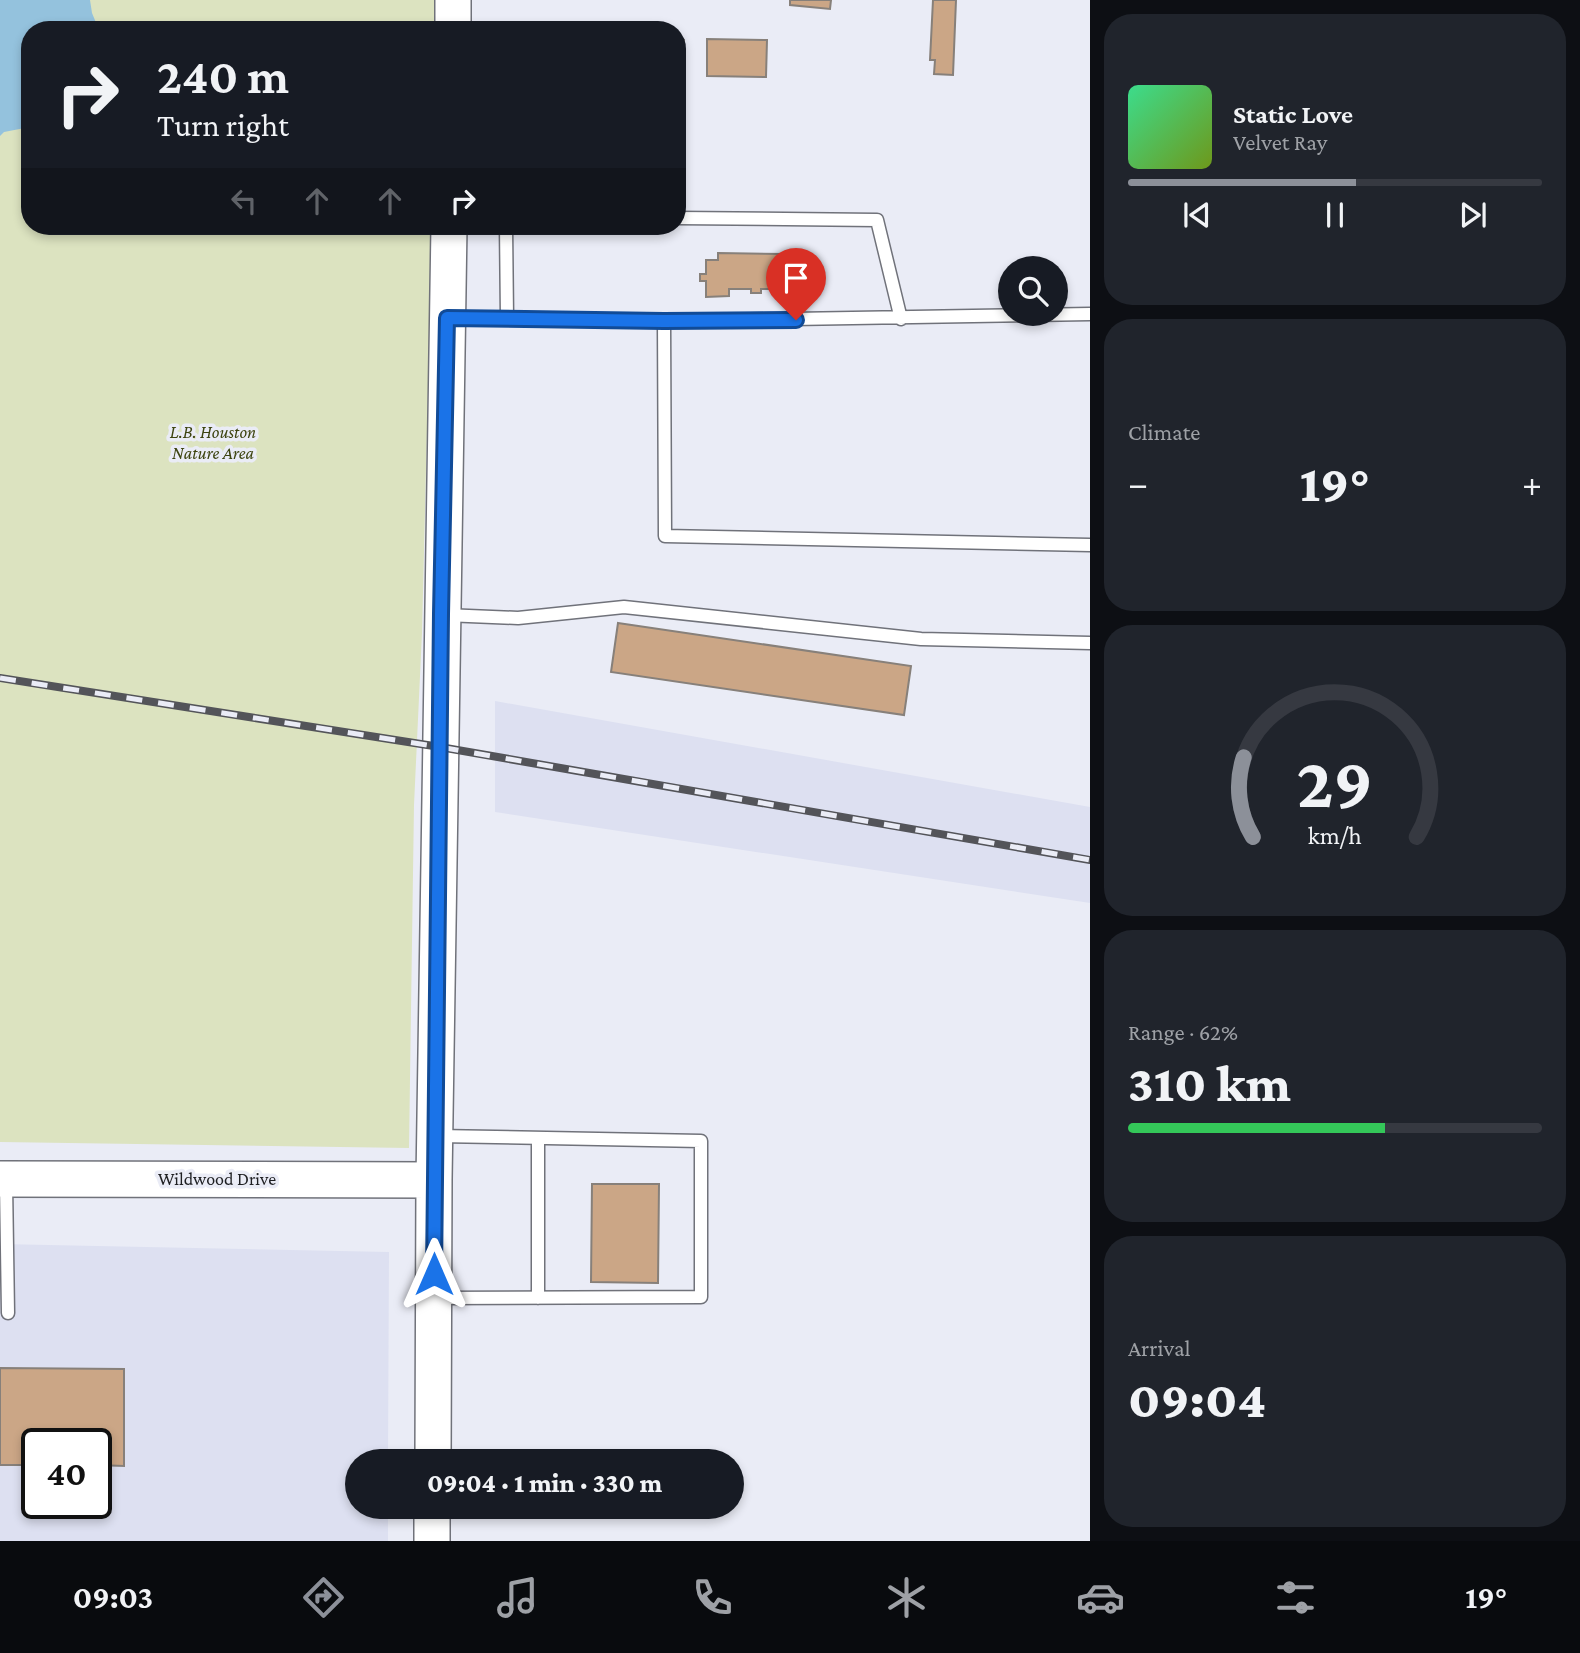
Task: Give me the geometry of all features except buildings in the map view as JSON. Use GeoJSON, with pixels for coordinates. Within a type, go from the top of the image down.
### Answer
{"type":"FeatureCollection","features":[{"type":"Feature","properties":{"kind":"street"},"geometry":{"type":"LineString","coordinates":[[453,0],[453,21]]}},
{"type":"Feature","properties":{"kind":"street"},"geometry":{"type":"LineString","coordinates":[[433,1449],[441,614],[449,235]]}},
{"type":"Feature","properties":{"kind":"street","name":"Wildwood Drive"},"geometry":{"type":"LineString","coordinates":[[3,1179],[434,1180]]}},
{"type":"Feature","properties":{"kind":"street"},"geometry":{"type":"LineString","coordinates":[[432,1519],[432,1541]]}},
{"type":"Feature","properties":{"kind":"lane"},"geometry":{"type":"LineString","coordinates":[[686,218],[877,220],[901,318]]}},
{"type":"Feature","properties":{"kind":"lane"},"geometry":{"type":"LineString","coordinates":[[506,235],[507,318]]}},
{"type":"Feature","properties":{"kind":"lane"},"geometry":{"type":"LineString","coordinates":[[447,318],[664,321],[1090,314]]}},
{"type":"Feature","properties":{"kind":"lane"},"geometry":{"type":"LineString","coordinates":[[664,321],[665,536],[1090,545]]}},
{"type":"Feature","properties":{"kind":"lane"},"geometry":{"type":"LineString","coordinates":[[441,614],[518,618],[624,607],[921,639],[1090,643]]}},
{"type":"Feature","properties":{"kind":"lane"},"geometry":{"type":"LineString","coordinates":[[434,1298],[701,1297],[701,1141],[435,1136]]}},
{"type":"Feature","properties":{"kind":"lane"},"geometry":{"type":"LineString","coordinates":[[538,1138],[538,1298]]}},
{"type":"Feature","properties":{"kind":"lane"},"geometry":{"type":"LineString","coordinates":[[3,1179],[8,1313]]}},
{"type":"Feature","properties":{"kind":"shaded area"},"geometry":{"type":"Polygon","coordinates":[[[495,701],[1090,807],[1090,903],[495,812],[495,701]]]}},
{"type":"Feature","properties":{"kind":"shaded area"},"geometry":{"type":"Polygon","coordinates":[[[0,1244],[389,1252],[388,1449],[345,1449],[345,1519],[388,1519],[388,1541],[0,1541],[0,1244]]]}},
{"type":"Feature","properties":{"kind":"green space","name":"L.B. Houston Nature Area"},"geometry":{"type":"Polygon","coordinates":[[[0,0],[437,0],[436,21],[21,21],[21,235],[432,235],[422,633],[414,805],[409,1148],[0,1142],[0,0]]]}},
{"type":"Feature","properties":{"kind":"water"},"geometry":{"type":"Polygon","coordinates":[[[0,0],[90,0],[95,21],[21,21],[21,129],[4,132],[0,136],[0,0]]]}},
{"type":"Feature","properties":{"kind":"railway"},"geometry":{"type":"LineString","coordinates":[[0,678],[440,747],[1090,860]]}},
{"type":"Feature","properties":{"kind":"route"},"geometry":{"type":"LineString","coordinates":[[434,1274],[447,318],[796,320]]}}]}
